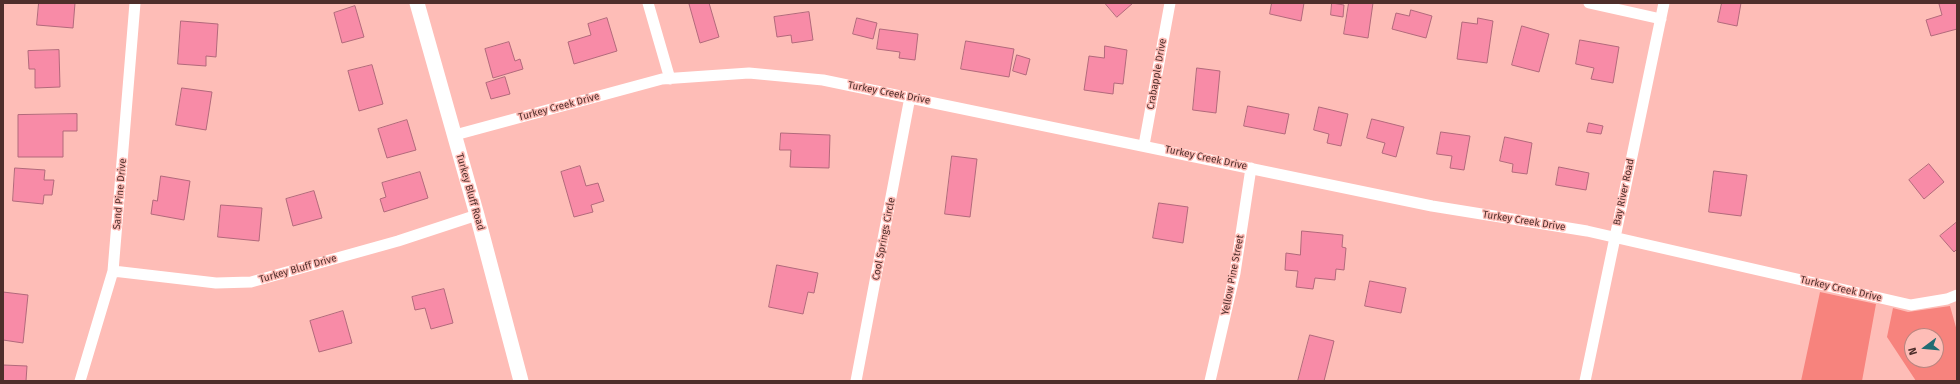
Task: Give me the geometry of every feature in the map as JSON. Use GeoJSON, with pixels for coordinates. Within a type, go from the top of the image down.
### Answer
{"type":"FeatureCollection","features":[{"type":"Feature","properties":{"kind":"street","name":"Sand Pine Drive"},"geometry":{"type":"LineString","coordinates":[[80,381],[113,271],[135,3]]}},
{"type":"Feature","properties":{"kind":"street","name":"Turkey Bluff Road"},"geometry":{"type":"LineString","coordinates":[[417,3],[455,135],[522,381]]}},
{"type":"Feature","properties":{"kind":"street"},"geometry":{"type":"LineString","coordinates":[[648,3],[670,79]]}},
{"type":"Feature","properties":{"kind":"street","name":"Crabapple Drive"},"geometry":{"type":"LineString","coordinates":[[1144,145],[1170,3]]}},
{"type":"Feature","properties":{"kind":"street"},"geometry":{"type":"LineString","coordinates":[[1589,3],[1661,19]]}},
{"type":"Feature","properties":{"kind":"street","name":"Bay River Road"},"geometry":{"type":"LineString","coordinates":[[1585,381],[1664,3]]}},
{"type":"Feature","properties":{"kind":"street","name":"Turkey Creek Drive"},"geometry":{"type":"LineString","coordinates":[[455,135],[662,79],[749,73],[823,80],[1144,145],[1432,206],[1587,231],[1911,305],[1947,299],[1957,295]]}},
{"type":"Feature","properties":{"kind":"street","name":"Cool Springs Circle"},"geometry":{"type":"LineString","coordinates":[[856,381],[910,97]]}},
{"type":"Feature","properties":{"kind":"street","name":"Yellow Pine Street"},"geometry":{"type":"LineString","coordinates":[[1210,381],[1235,273],[1251,168]]}},
{"type":"Feature","properties":{"kind":"street","name":"Turkey Bluff Drive"},"geometry":{"type":"LineString","coordinates":[[113,271],[216,283],[250,282],[398,241],[477,215]]}},
{"type":"Feature","properties":{"kind":"shaded area"},"geometry":{"type":"Polygon","coordinates":[[[1820,292],[1876,304],[1862,381],[1801,381],[1820,292]]]}},
{"type":"Feature","properties":{"kind":"shaded area"},"geometry":{"type":"Polygon","coordinates":[[[1950,306],[1957,331],[1957,381],[1916,381],[1907,368],[1944,368],[1944,328],[1904,328],[1904,363],[1887,337],[1893,308],[1908,312],[1950,306]]]}},
{"type":"Feature","properties":{"kind":"building"},"geometry":{"type":"Polygon","coordinates":[[[39,3],[75,3],[73,28],[37,25],[39,3]]]}},
{"type":"Feature","properties":{"kind":"building"},"geometry":{"type":"Polygon","coordinates":[[[709,3],[719,37],[700,43],[689,4],[709,3]]]}},
{"type":"Feature","properties":{"kind":"building"},"geometry":{"type":"Polygon","coordinates":[[[1105,3],[1133,3],[1117,17],[1105,3]]]}},
{"type":"Feature","properties":{"kind":"building"},"geometry":{"type":"Polygon","coordinates":[[[1272,3],[1304,3],[1301,21],[1270,14],[1272,3]]]}},
{"type":"Feature","properties":{"kind":"building"},"geometry":{"type":"Polygon","coordinates":[[[1332,3],[1344,5],[1343,17],[1331,15],[1332,3]]]}},
{"type":"Feature","properties":{"kind":"building"},"geometry":{"type":"Polygon","coordinates":[[[1349,3],[1373,3],[1368,38],[1344,34],[1349,3]]]}},
{"type":"Feature","properties":{"kind":"building"},"geometry":{"type":"Polygon","coordinates":[[[1722,3],[1741,3],[1737,26],[1718,22],[1722,3]]]}},
{"type":"Feature","properties":{"kind":"building"},"geometry":{"type":"Polygon","coordinates":[[[1957,3],[1957,29],[1931,36],[1926,20],[1942,15],[1939,4],[1957,3]]]}},
{"type":"Feature","properties":{"kind":"building"},"geometry":{"type":"Polygon","coordinates":[[[355,6],[364,37],[342,43],[334,13],[355,6]]]}},
{"type":"Feature","properties":{"kind":"building"},"geometry":{"type":"Polygon","coordinates":[[[1411,10],[1432,16],[1426,38],[1392,29],[1396,13],[1409,16],[1411,10]]]}},
{"type":"Feature","properties":{"kind":"building"},"geometry":{"type":"Polygon","coordinates":[[[809,12],[813,40],[792,43],[791,35],[777,37],[774,17],[809,12]]]}},
{"type":"Feature","properties":{"kind":"building"},"geometry":{"type":"Polygon","coordinates":[[[607,18],[617,51],[574,64],[568,42],[591,35],[588,24],[607,18]]]}},
{"type":"Feature","properties":{"kind":"building"},"geometry":{"type":"Polygon","coordinates":[[[857,18],[877,23],[873,39],[853,34],[857,18]]]}},
{"type":"Feature","properties":{"kind":"building"},"geometry":{"type":"Polygon","coordinates":[[[1478,18],[1493,21],[1487,63],[1457,59],[1462,22],[1477,24],[1478,18]]]}},
{"type":"Feature","properties":{"kind":"building"},"geometry":{"type":"Polygon","coordinates":[[[181,21],[218,24],[216,57],[206,56],[206,66],[178,64],[181,21]]]}},
{"type":"Feature","properties":{"kind":"building"},"geometry":{"type":"Polygon","coordinates":[[[1522,26],[1549,34],[1539,72],[1512,65],[1522,26]]]}},
{"type":"Feature","properties":{"kind":"building"},"geometry":{"type":"Polygon","coordinates":[[[880,29],[918,34],[915,60],[899,58],[900,52],[877,49],[880,29]]]}},
{"type":"Feature","properties":{"kind":"building"},"geometry":{"type":"Polygon","coordinates":[[[1580,40],[1619,47],[1613,83],[1591,79],[1594,68],[1576,64],[1580,40]]]}},
{"type":"Feature","properties":{"kind":"building"},"geometry":{"type":"Polygon","coordinates":[[[966,41],[1014,49],[1009,77],[961,69],[966,41]]]}},
{"type":"Feature","properties":{"kind":"building"},"geometry":{"type":"Polygon","coordinates":[[[509,42],[515,61],[520,59],[523,69],[493,78],[485,49],[509,42]]]}},
{"type":"Feature","properties":{"kind":"building"},"geometry":{"type":"Polygon","coordinates":[[[1105,46],[1127,50],[1123,84],[1114,83],[1113,94],[1084,90],[1089,56],[1104,58],[1105,46]]]}},
{"type":"Feature","properties":{"kind":"building"},"geometry":{"type":"Polygon","coordinates":[[[59,50],[60,87],[35,88],[35,69],[29,69],[28,51],[59,50]]]}},
{"type":"Feature","properties":{"kind":"building"},"geometry":{"type":"Polygon","coordinates":[[[1017,55],[1030,59],[1026,75],[1013,71],[1017,55]]]}},
{"type":"Feature","properties":{"kind":"building"},"geometry":{"type":"Polygon","coordinates":[[[372,65],[383,104],[359,111],[348,71],[372,65]]]}},
{"type":"Feature","properties":{"kind":"building"},"geometry":{"type":"Polygon","coordinates":[[[1197,68],[1220,71],[1216,113],[1193,110],[1197,68]]]}},
{"type":"Feature","properties":{"kind":"building"},"geometry":{"type":"Polygon","coordinates":[[[505,77],[510,94],[491,99],[486,83],[505,77]]]}},
{"type":"Feature","properties":{"kind":"building"},"geometry":{"type":"Polygon","coordinates":[[[182,88],[212,92],[206,130],[176,125],[182,88]]]}},
{"type":"Feature","properties":{"kind":"building"},"geometry":{"type":"Polygon","coordinates":[[[1248,106],[1289,114],[1285,134],[1244,126],[1248,106]]]}},
{"type":"Feature","properties":{"kind":"building"},"geometry":{"type":"Polygon","coordinates":[[[1319,107],[1348,114],[1341,146],[1327,143],[1329,134],[1314,130],[1319,107]]]}},
{"type":"Feature","properties":{"kind":"building"},"geometry":{"type":"Polygon","coordinates":[[[77,114],[77,131],[63,131],[63,157],[18,157],[18,115],[77,114]]]}},
{"type":"Feature","properties":{"kind":"building"},"geometry":{"type":"Polygon","coordinates":[[[1372,119],[1404,127],[1396,157],[1382,153],[1385,143],[1367,138],[1372,119]]]}},
{"type":"Feature","properties":{"kind":"building"},"geometry":{"type":"Polygon","coordinates":[[[407,120],[416,150],[387,158],[378,129],[407,120]]]}},
{"type":"Feature","properties":{"kind":"building"},"geometry":{"type":"Polygon","coordinates":[[[1589,123],[1603,126],[1601,134],[1587,132],[1589,123]]]}},
{"type":"Feature","properties":{"kind":"building"},"geometry":{"type":"Polygon","coordinates":[[[1441,132],[1470,136],[1464,170],[1450,168],[1452,156],[1437,154],[1441,132]]]}},
{"type":"Feature","properties":{"kind":"building"},"geometry":{"type":"Polygon","coordinates":[[[781,133],[830,135],[829,168],[790,167],[791,150],[780,150],[781,133]]]}},
{"type":"Feature","properties":{"kind":"building"},"geometry":{"type":"Polygon","coordinates":[[[1505,137],[1532,143],[1527,174],[1512,172],[1513,164],[1500,161],[1505,137]]]}},
{"type":"Feature","properties":{"kind":"building"},"geometry":{"type":"Polygon","coordinates":[[[952,156],[977,159],[970,217],[945,214],[952,156]]]}},
{"type":"Feature","properties":{"kind":"building"},"geometry":{"type":"Polygon","coordinates":[[[1929,164],[1944,182],[1924,199],[1909,180],[1929,164]]]}},
{"type":"Feature","properties":{"kind":"building"},"geometry":{"type":"Polygon","coordinates":[[[580,166],[586,186],[598,183],[604,201],[591,205],[593,212],[574,217],[561,172],[580,166]]]}},
{"type":"Feature","properties":{"kind":"building"},"geometry":{"type":"Polygon","coordinates":[[[1559,167],[1589,173],[1586,190],[1556,185],[1559,167]]]}},
{"type":"Feature","properties":{"kind":"building"},"geometry":{"type":"Polygon","coordinates":[[[15,168],[45,170],[44,180],[54,180],[52,195],[44,195],[43,204],[13,201],[15,168]]]}},
{"type":"Feature","properties":{"kind":"building"},"geometry":{"type":"Polygon","coordinates":[[[1714,171],[1747,175],[1741,216],[1709,212],[1714,171]]]}},
{"type":"Feature","properties":{"kind":"building"},"geometry":{"type":"Polygon","coordinates":[[[420,172],[428,198],[384,212],[380,199],[386,197],[382,183],[420,172]]]}},
{"type":"Feature","properties":{"kind":"building"},"geometry":{"type":"Polygon","coordinates":[[[161,176],[190,181],[184,220],[151,214],[153,200],[157,201],[161,176]]]}},
{"type":"Feature","properties":{"kind":"building"},"geometry":{"type":"Polygon","coordinates":[[[314,191],[322,218],[293,226],[286,199],[314,191]]]}},
{"type":"Feature","properties":{"kind":"building"},"geometry":{"type":"Polygon","coordinates":[[[1159,203],[1188,207],[1183,243],[1153,238],[1159,203]]]}},
{"type":"Feature","properties":{"kind":"building"},"geometry":{"type":"Polygon","coordinates":[[[221,205],[262,208],[259,241],[218,237],[221,205]]]}},
{"type":"Feature","properties":{"kind":"building"},"geometry":{"type":"Polygon","coordinates":[[[1957,222],[1957,249],[1954,252],[1940,236],[1957,222]]]}},
{"type":"Feature","properties":{"kind":"building"},"geometry":{"type":"Polygon","coordinates":[[[1302,231],[1343,235],[1342,247],[1346,248],[1344,270],[1336,269],[1335,280],[1315,278],[1313,289],[1296,287],[1298,271],[1285,270],[1286,253],[1300,255],[1302,231]]]}},
{"type":"Feature","properties":{"kind":"building"},"geometry":{"type":"Polygon","coordinates":[[[777,265],[818,273],[814,293],[808,292],[803,314],[769,307],[777,265]]]}},
{"type":"Feature","properties":{"kind":"building"},"geometry":{"type":"Polygon","coordinates":[[[1370,281],[1406,288],[1401,313],[1365,306],[1370,281]]]}},
{"type":"Feature","properties":{"kind":"building"},"geometry":{"type":"Polygon","coordinates":[[[444,289],[453,323],[431,329],[425,308],[415,310],[412,297],[444,289]]]}},
{"type":"Feature","properties":{"kind":"building"},"geometry":{"type":"Polygon","coordinates":[[[3,292],[28,295],[23,343],[3,340],[3,292]]]}},
{"type":"Feature","properties":{"kind":"building"},"geometry":{"type":"Polygon","coordinates":[[[343,311],[352,343],[319,352],[310,321],[343,311]]]}},
{"type":"Feature","properties":{"kind":"building"},"geometry":{"type":"Polygon","coordinates":[[[1310,335],[1334,341],[1324,381],[1298,381],[1310,335]]]}},
{"type":"Feature","properties":{"kind":"building"},"geometry":{"type":"Polygon","coordinates":[[[3,365],[27,366],[26,381],[3,381],[3,365]]]}}]}
